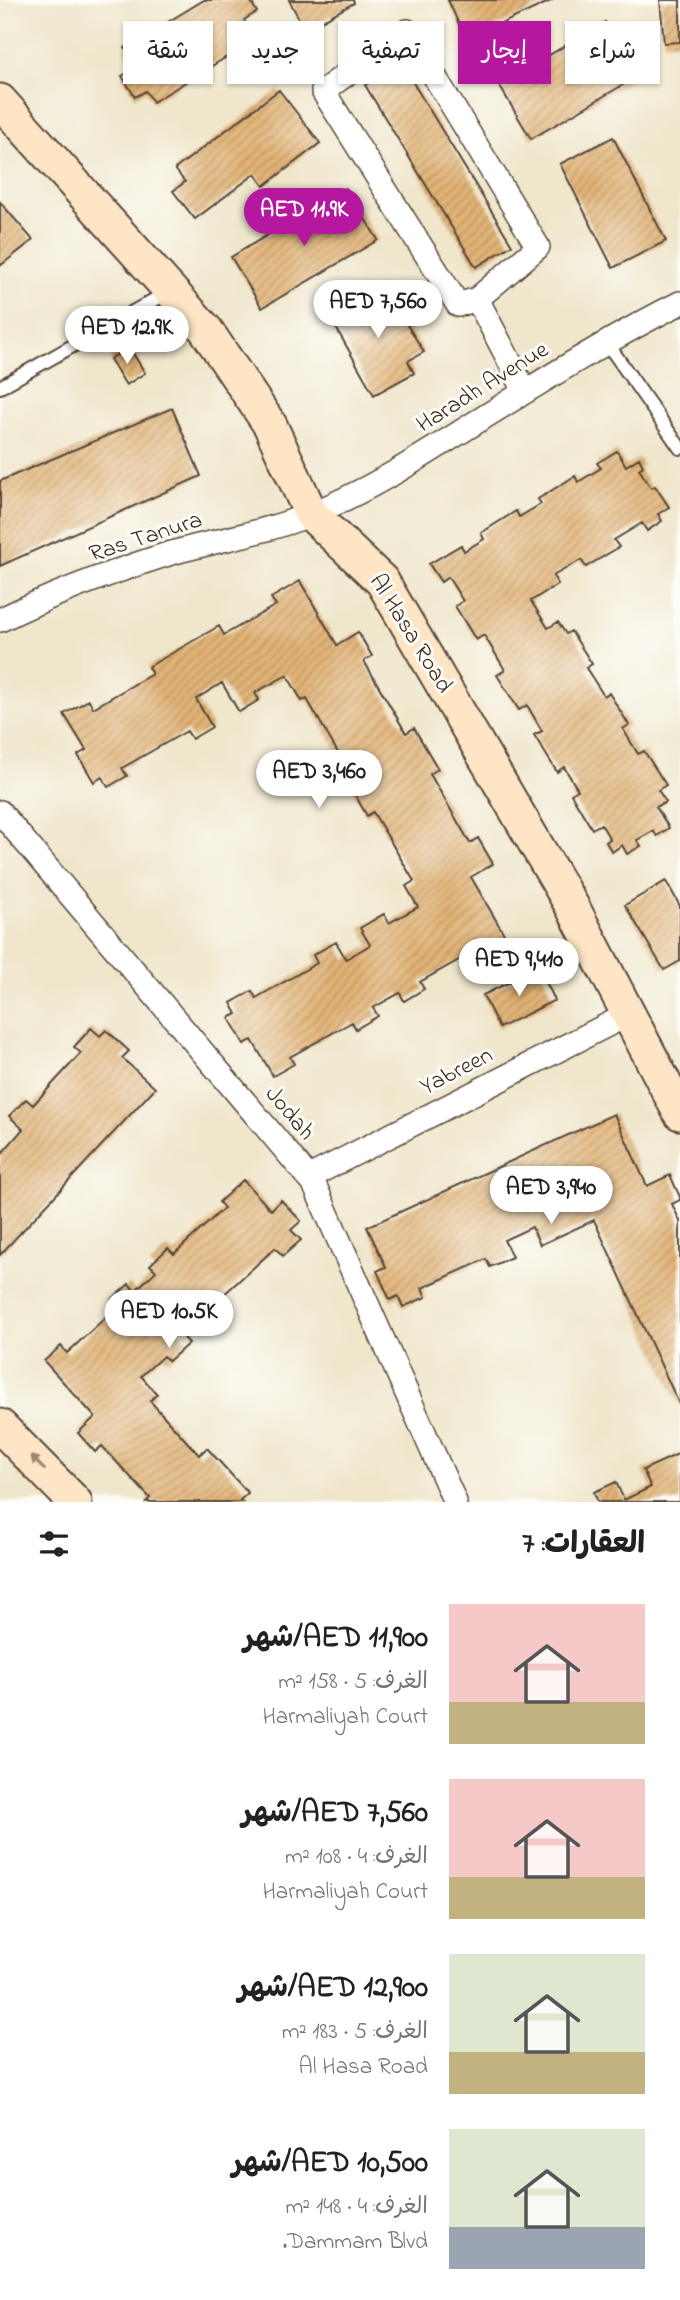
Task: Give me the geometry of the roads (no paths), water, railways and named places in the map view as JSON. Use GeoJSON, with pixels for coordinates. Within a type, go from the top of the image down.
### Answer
{"type":"FeatureCollection","features":[{"type":"Feature","properties":{"kind":"main road","name":"Al Hasa Road"},"geometry":{"type":"LineString","coordinates":[[0,101],[206,330],[270,425],[311,514],[382,581],[573,908],[680,1113]]}},
{"type":"Feature","properties":{"kind":"main road"},"geometry":{"type":"LineString","coordinates":[[0,1426],[75,1502]]}},
{"type":"Feature","properties":{"kind":"street"},"geometry":{"type":"LineString","coordinates":[[407,31],[538,247],[477,299],[458,305],[323,91],[407,31]]}},
{"type":"Feature","properties":{"kind":"street"},"geometry":{"type":"LineString","coordinates":[[477,299],[526,391]]}},
{"type":"Feature","properties":{"kind":"street","name":"Haradh Avenue"},"geometry":{"type":"LineString","coordinates":[[311,514],[394,474],[526,391],[680,303]]}},
{"type":"Feature","properties":{"kind":"street","name":"Ras Tanura"},"geometry":{"type":"LineString","coordinates":[[0,620],[83,585],[169,554],[245,536],[311,514]]}},
{"type":"Feature","properties":{"kind":"street","name":"Jodah"},"geometry":{"type":"LineString","coordinates":[[0,812],[314,1184],[455,1502]]}},
{"type":"Feature","properties":{"kind":"street","name":"Yabreen"},"geometry":{"type":"LineString","coordinates":[[309,1177],[629,1014]]}},
{"type":"Feature","properties":{"kind":"lane"},"geometry":{"type":"LineString","coordinates":[[0,387],[170,290]]}},
{"type":"Feature","properties":{"kind":"lane"},"geometry":{"type":"LineString","coordinates":[[607,343],[680,448]]}}]}
